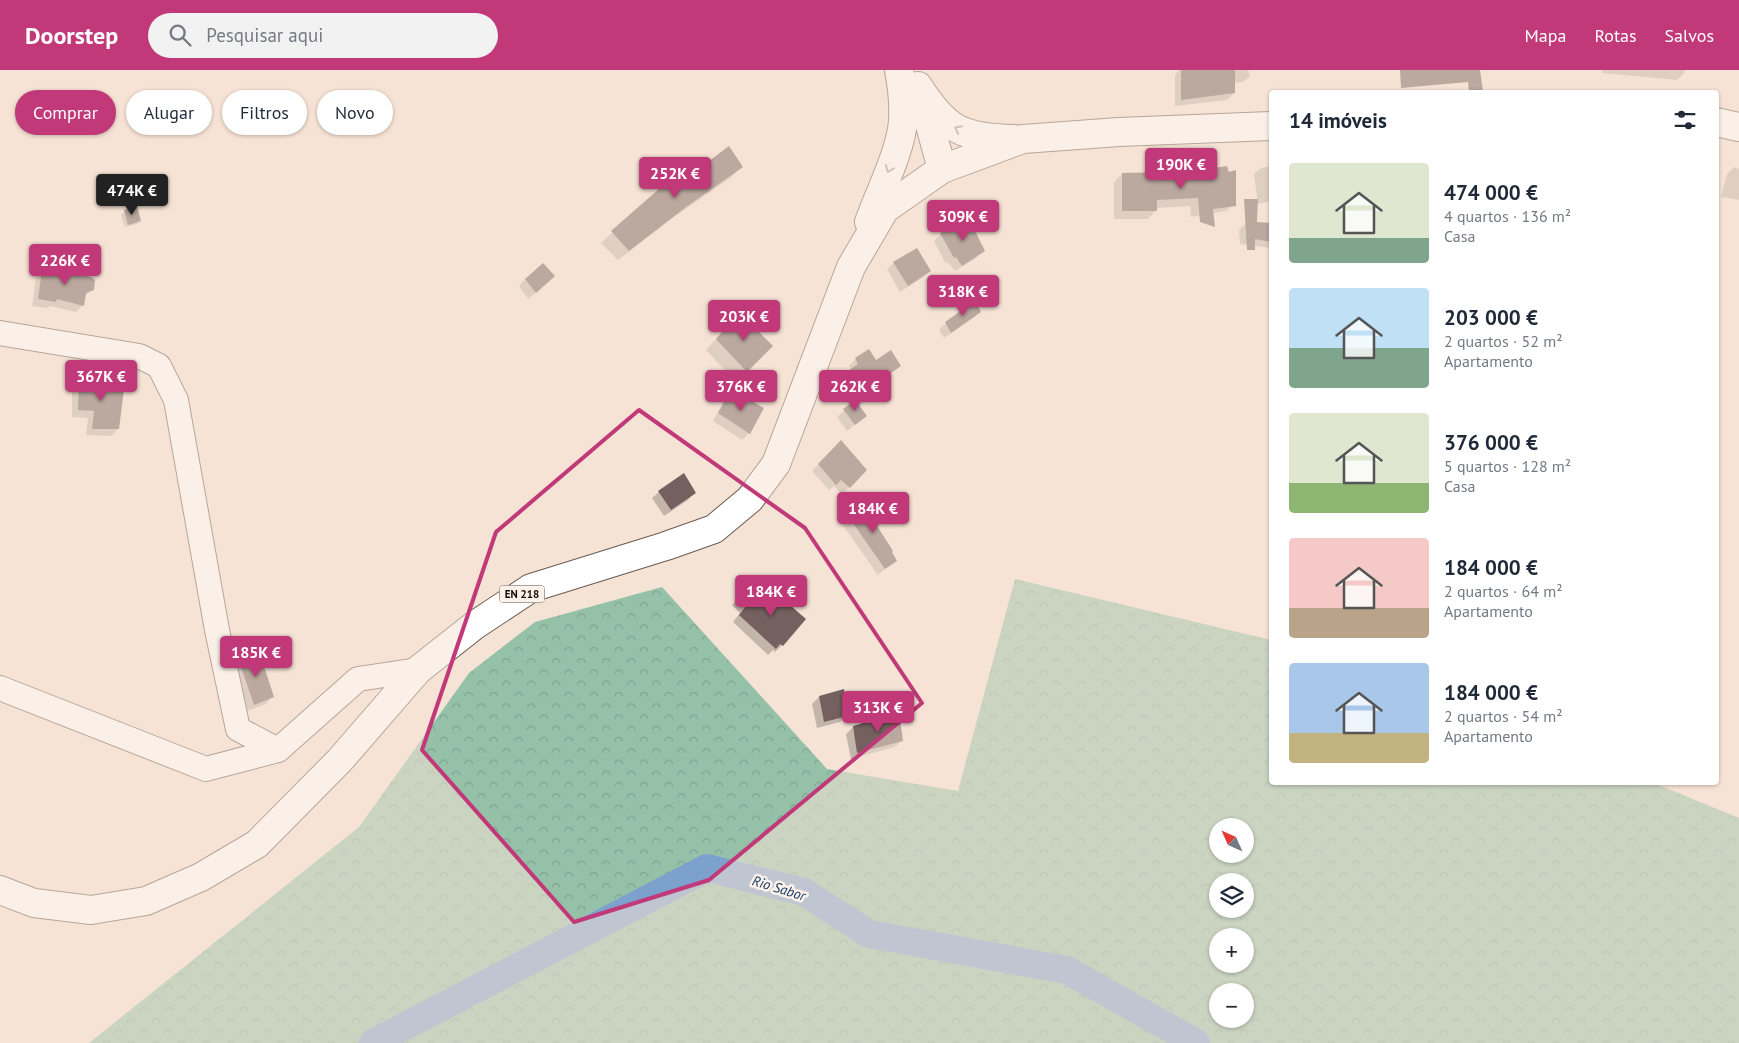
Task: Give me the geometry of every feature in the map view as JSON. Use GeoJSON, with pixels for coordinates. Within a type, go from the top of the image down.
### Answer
{"type":"FeatureCollection","features":[{"type":"Feature","properties":{"kind":"main road"},"geometry":{"type":"LineString","coordinates":[[851,267],[900,140],[904,122],[902,94],[909,75]]}},
{"type":"Feature","properties":{"kind":"main road"},"geometry":{"type":"LineString","coordinates":[[909,75],[937,114],[952,127],[967,134],[992,139],[1023,139]]}},
{"type":"Feature","properties":{"kind":"main road"},"geometry":{"type":"LineString","coordinates":[[909,75],[942,169]]}},
{"type":"Feature","properties":{"kind":"main road"},"geometry":{"type":"LineString","coordinates":[[904,122],[917,141],[942,169]]}},
{"type":"Feature","properties":{"kind":"main road"},"geometry":{"type":"LineString","coordinates":[[1719,123],[1739,127]]}},
{"type":"Feature","properties":{"kind":"main road","name":"EN 218"},"geometry":{"type":"LineString","coordinates":[[0,890],[34,903],[92,910],[146,901],[201,877],[257,844],[340,760],[418,670],[475,624],[531,588],[714,529],[750,499],[776,464],[851,267],[885,209],[942,169],[1023,139],[1119,132],[1269,126]]}},
{"type":"Feature","properties":{"kind":"street"},"geometry":{"type":"LineString","coordinates":[[0,333],[139,356],[159,366],[176,400],[217,630],[238,728],[278,750]]}},
{"type":"Feature","properties":{"kind":"street"},"geometry":{"type":"LineString","coordinates":[[0,688],[206,769],[278,750],[358,680],[418,670]]}},
{"type":"Feature","properties":{"kind":"highlighted area"},"geometry":{"type":"Polygon","coordinates":[[[639,410],[805,528],[922,703],[709,880],[574,922],[422,750],[496,532],[639,410]]]}},
{"type":"Feature","properties":{"kind":"green space"},"geometry":{"type":"Polygon","coordinates":[[[1015,579],[1269,640],[1269,785],[1659,785],[1739,818],[1739,1043],[89,1043],[359,827],[469,673],[535,622],[662,587],[827,769],[958,791],[1015,579]]]}},
{"type":"Feature","properties":{"kind":"building"},"geometry":{"type":"Polygon","coordinates":[[[1181,70],[1235,70],[1235,93],[1181,100],[1181,70]]]}},
{"type":"Feature","properties":{"kind":"building"},"geometry":{"type":"Polygon","coordinates":[[[1400,70],[1480,70],[1483,90],[1469,90],[1468,82],[1401,88],[1400,70]]]}},
{"type":"Feature","properties":{"kind":"building"},"geometry":{"type":"Polygon","coordinates":[[[729,146],[743,167],[686,207],[629,251],[611,231],[668,181],[673,188],[729,146]]]}},
{"type":"Feature","properties":{"kind":"building"},"geometry":{"type":"Polygon","coordinates":[[[1227,166],[1229,172],[1236,170],[1236,206],[1213,209],[1215,227],[1200,222],[1198,198],[1157,200],[1157,211],[1122,211],[1122,173],[1166,172],[1195,168],[1195,171],[1227,166]]]}},
{"type":"Feature","properties":{"kind":"building"},"geometry":{"type":"Polygon","coordinates":[[[1244,199],[1258,199],[1257,222],[1269,223],[1269,242],[1255,239],[1255,250],[1247,250],[1244,199]]]}},
{"type":"Feature","properties":{"kind":"building"},"geometry":{"type":"Polygon","coordinates":[[[137,206],[141,221],[128,225],[124,210],[137,206]]]}},
{"type":"Feature","properties":{"kind":"building"},"geometry":{"type":"Polygon","coordinates":[[[969,219],[985,251],[962,266],[956,257],[954,258],[940,233],[969,219]]]}},
{"type":"Feature","properties":{"kind":"building"},"geometry":{"type":"Polygon","coordinates":[[[917,248],[931,271],[908,286],[893,262],[917,248]]]}},
{"type":"Feature","properties":{"kind":"building"},"geometry":{"type":"Polygon","coordinates":[[[543,263],[555,276],[536,293],[525,279],[543,263]]]}},
{"type":"Feature","properties":{"kind":"building"},"geometry":{"type":"Polygon","coordinates":[[[63,267],[80,269],[80,275],[91,277],[95,280],[94,290],[86,293],[84,306],[57,299],[56,302],[38,299],[42,270],[62,273],[63,267]]]}},
{"type":"Feature","properties":{"kind":"building"},"geometry":{"type":"Polygon","coordinates":[[[975,301],[981,312],[951,333],[945,322],[975,301]]]}},
{"type":"Feature","properties":{"kind":"building"},"geometry":{"type":"Polygon","coordinates":[[[739,312],[773,346],[747,372],[716,339],[739,312]]]}},
{"type":"Feature","properties":{"kind":"building"},"geometry":{"type":"Polygon","coordinates":[[[869,349],[876,360],[891,350],[901,366],[860,395],[845,373],[858,364],[855,358],[869,349]]]}},
{"type":"Feature","properties":{"kind":"building"},"geometry":{"type":"Polygon","coordinates":[[[79,378],[115,380],[114,389],[124,389],[119,429],[92,429],[94,411],[78,410],[79,378]]]}},
{"type":"Feature","properties":{"kind":"building"},"geometry":{"type":"Polygon","coordinates":[[[730,392],[735,392],[764,408],[750,434],[718,413],[730,392]]]}},
{"type":"Feature","properties":{"kind":"building"},"geometry":{"type":"Polygon","coordinates":[[[855,400],[867,416],[855,425],[843,409],[855,400]]]}},
{"type":"Feature","properties":{"kind":"building"},"geometry":{"type":"Polygon","coordinates":[[[841,440],[867,470],[850,488],[841,480],[836,485],[818,464],[841,440]]]}},
{"type":"Feature","properties":{"kind":"building"},"geometry":{"type":"Polygon","coordinates":[[[684,473],[696,493],[671,510],[658,491],[684,473]]]}},
{"type":"Feature","properties":{"kind":"building"},"geometry":{"type":"Polygon","coordinates":[[[868,503],[873,504],[880,513],[872,518],[893,551],[897,561],[885,569],[848,516],[868,503]]]}},
{"type":"Feature","properties":{"kind":"building"},"geometry":{"type":"Polygon","coordinates":[[[762,589],[778,605],[783,599],[806,619],[783,646],[780,644],[776,649],[739,615],[746,606],[738,597],[753,590],[758,594],[762,589]]]}},
{"type":"Feature","properties":{"kind":"building"},"geometry":{"type":"Polygon","coordinates":[[[249,652],[251,657],[260,654],[274,697],[254,705],[238,658],[249,652]]]}},
{"type":"Feature","properties":{"kind":"building"},"geometry":{"type":"Polygon","coordinates":[[[844,689],[848,716],[824,722],[819,696],[844,689]]]}},
{"type":"Feature","properties":{"kind":"building"},"geometry":{"type":"Polygon","coordinates":[[[899,712],[903,741],[857,753],[853,726],[899,712]]]}},
{"type":"Feature","properties":{"kind":"waterway","name":"Rio Sabor"},"geometry":{"type":"LineString","coordinates":[[373,1043],[707,868],[804,892],[869,934],[1067,970],[1196,1043]]}}]}
